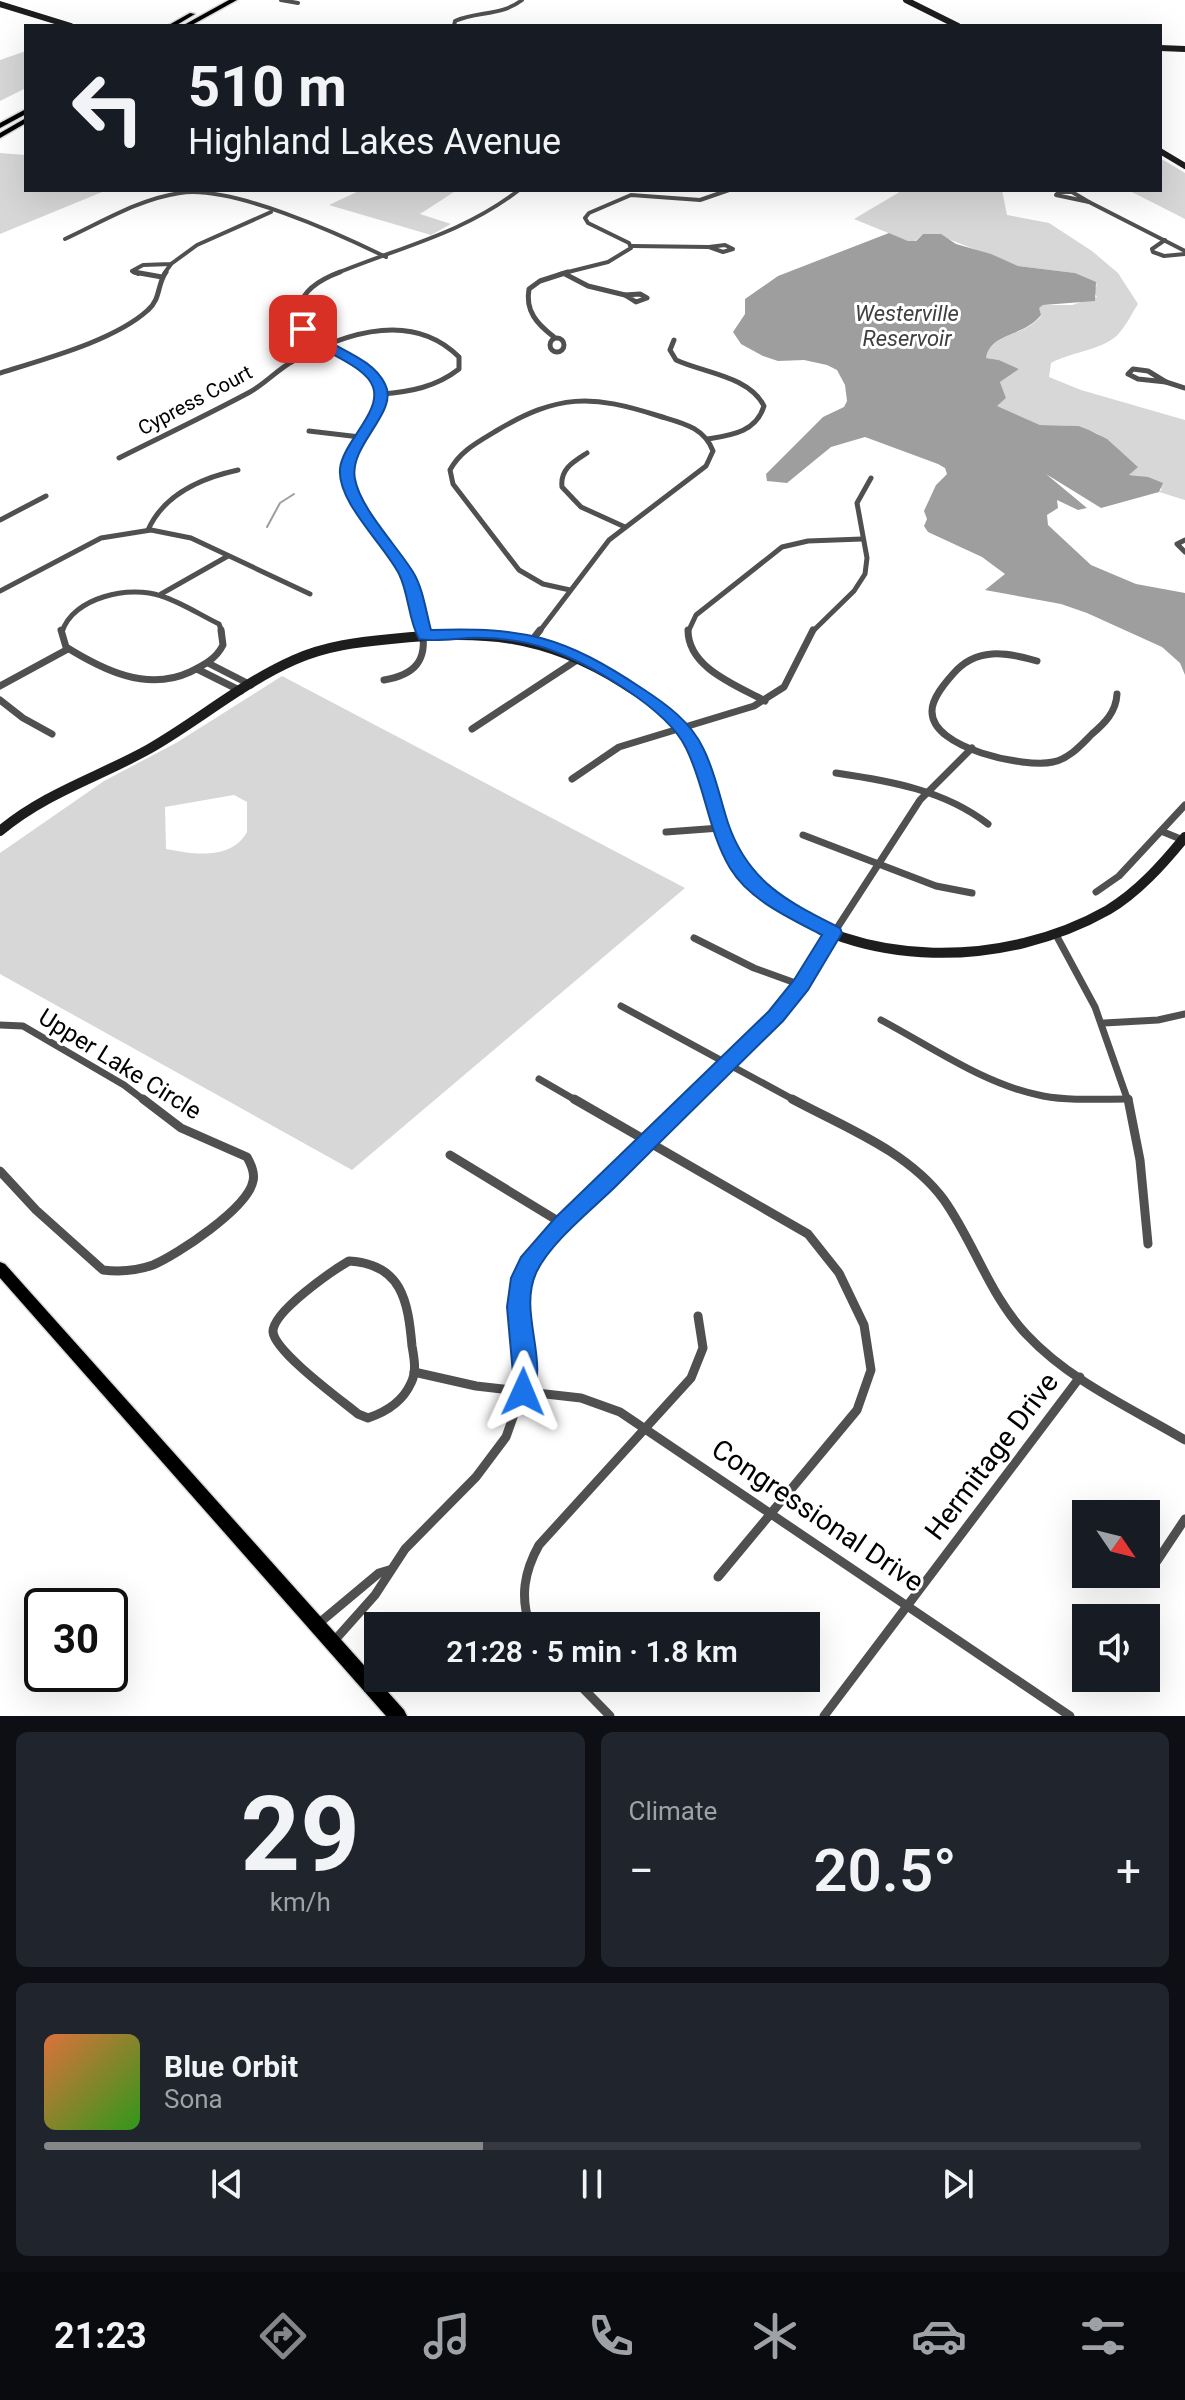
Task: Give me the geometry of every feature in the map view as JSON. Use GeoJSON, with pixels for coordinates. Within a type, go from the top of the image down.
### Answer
{"type":"FeatureCollection","features":[{"type":"Feature","properties":{"kind":"main road"},"geometry":{"type":"LineString","coordinates":[[174,24],[220,0]]}},
{"type":"Feature","properties":{"kind":"main road"},"geometry":{"type":"LineString","coordinates":[[189,24],[234,0]]}},
{"type":"Feature","properties":{"kind":"main road"},"geometry":{"type":"LineString","coordinates":[[0,126],[24,112]]}},
{"type":"Feature","properties":{"kind":"main road"},"geometry":{"type":"LineString","coordinates":[[0,136],[24,121]]}},
{"type":"Feature","properties":{"kind":"main road"},"geometry":{"type":"LineString","coordinates":[[0,1268],[398,1716]]}},
{"type":"Feature","properties":{"kind":"street"},"geometry":{"type":"LineString","coordinates":[[281,0],[298,3],[294,0]]}},
{"type":"Feature","properties":{"kind":"street"},"geometry":{"type":"LineString","coordinates":[[454,24],[463,17],[511,10],[522,0]]}},
{"type":"Feature","properties":{"kind":"street"},"geometry":{"type":"LineString","coordinates":[[906,0],[954,24]]}},
{"type":"Feature","properties":{"kind":"street"},"geometry":{"type":"LineString","coordinates":[[0,4],[65,24]]}},
{"type":"Feature","properties":{"kind":"street"},"geometry":{"type":"LineString","coordinates":[[1162,48],[1185,49]]}},
{"type":"Feature","properties":{"kind":"street"},"geometry":{"type":"LineString","coordinates":[[1162,152],[1185,166]]}},
{"type":"Feature","properties":{"kind":"street"},"geometry":{"type":"LineString","coordinates":[[65,239],[166,196],[212,192],[350,239],[386,257]]}},
{"type":"Feature","properties":{"kind":"street"},"geometry":{"type":"LineString","coordinates":[[384,680],[408,674],[421,663],[426,651],[408,575],[355,497],[348,481],[347,468],[360,437],[379,408],[381,394],[376,380],[366,369],[311,338],[300,323],[298,310],[303,298],[328,277],[386,257],[483,212],[516,192]]}},
{"type":"Feature","properties":{"kind":"street"},"geometry":{"type":"LineString","coordinates":[[661,196],[664,192]]}},
{"type":"Feature","properties":{"kind":"street"},"geometry":{"type":"LineString","coordinates":[[709,247],[632,246],[589,224],[587,216],[625,196],[700,200],[723,192]]}},
{"type":"Feature","properties":{"kind":"street"},"geometry":{"type":"LineString","coordinates":[[1089,202],[1056,195],[1070,192],[1185,252]]}},
{"type":"Feature","properties":{"kind":"street"},"geometry":{"type":"LineString","coordinates":[[0,373],[81,347],[127,324],[156,303],[162,277],[171,264],[197,245],[271,212]]}},
{"type":"Feature","properties":{"kind":"street"},"geometry":{"type":"LineString","coordinates":[[1165,240],[1152,249],[1153,252],[1164,256],[1185,252]]}},
{"type":"Feature","properties":{"kind":"street"},"geometry":{"type":"LineString","coordinates":[[554,337],[534,322],[527,295],[534,284],[620,257],[632,246]]}},
{"type":"Feature","properties":{"kind":"street"},"geometry":{"type":"LineString","coordinates":[[162,277],[132,271],[143,265],[171,264]]}},
{"type":"Feature","properties":{"kind":"street"},"geometry":{"type":"LineString","coordinates":[[565,274],[588,286],[625,295]]}},
{"type":"Feature","properties":{"kind":"street","name":"Cypress Court"},"geometry":{"type":"LineString","coordinates":[[119,458],[253,390],[290,362],[370,330],[402,329],[420,333],[459,357],[459,369],[446,378],[414,390],[381,394]]}},
{"type":"Feature","properties":{"kind":"street"},"geometry":{"type":"LineString","coordinates":[[674,340],[670,350],[676,360],[744,384],[763,403],[762,414],[751,426],[708,439]]}},
{"type":"Feature","properties":{"kind":"street"},"geometry":{"type":"LineString","coordinates":[[1166,382],[1144,370],[1128,372],[1134,378],[1185,388]]}},
{"type":"Feature","properties":{"kind":"street"},"geometry":{"type":"LineString","coordinates":[[533,639],[606,543],[706,466],[713,451],[708,439],[687,424],[621,403],[572,398],[538,407],[457,457],[450,470],[453,484],[512,563],[534,580],[570,590]]}},
{"type":"Feature","properties":{"kind":"street"},"geometry":{"type":"LineString","coordinates":[[309,431],[360,437]]}},
{"type":"Feature","properties":{"kind":"street"},"geometry":{"type":"LineString","coordinates":[[587,453],[575,459],[564,471],[562,490],[578,507],[625,527]]}},
{"type":"Feature","properties":{"kind":"street"},"geometry":{"type":"LineString","coordinates":[[148,530],[154,515],[168,501],[217,476],[238,470]]}},
{"type":"Feature","properties":{"kind":"street"},"geometry":{"type":"LineString","coordinates":[[572,779],[619,747],[765,701],[790,679],[813,630],[860,583],[867,558],[857,503],[871,478]]}},
{"type":"Feature","properties":{"kind":"street"},"geometry":{"type":"LineString","coordinates":[[0,520],[46,496]]}},
{"type":"Feature","properties":{"kind":"street"},"geometry":{"type":"LineString","coordinates":[[0,591],[101,538],[148,530],[186,536],[310,594]]}},
{"type":"Feature","properties":{"kind":"street"},"geometry":{"type":"LineString","coordinates":[[765,701],[694,655],[685,638],[688,625],[696,615],[778,549],[808,541],[862,539]]}},
{"type":"Feature","properties":{"kind":"street"},"geometry":{"type":"LineString","coordinates":[[1185,540],[1177,544],[1185,552]]}},
{"type":"Feature","properties":{"kind":"street"},"geometry":{"type":"LineString","coordinates":[[160,595],[228,556]]}},
{"type":"Feature","properties":{"kind":"street"},"geometry":{"type":"LineString","coordinates":[[118,593],[160,595],[213,620],[223,629],[223,646],[208,663],[164,680],[137,680],[115,674],[68,649],[62,639],[64,624],[74,612],[91,602],[118,593]]}},
{"type":"Feature","properties":{"kind":"street"},"geometry":{"type":"LineString","coordinates":[[0,831],[41,798],[145,751],[295,660],[329,648],[424,635],[485,633],[533,639],[582,657],[654,704],[681,728],[697,754],[720,828],[739,867],[762,892],[794,915],[833,933],[879,945],[944,952],[1004,946],[1055,933],[1087,920],[1123,899],[1184,840],[1161,831]]}},
{"type":"Feature","properties":{"kind":"street"},"geometry":{"type":"LineString","coordinates":[[0,686],[68,649]]}},
{"type":"Feature","properties":{"kind":"street"},"geometry":{"type":"LineString","coordinates":[[1037,661],[1015,655],[984,655],[962,662],[953,670],[933,702],[932,714],[943,732],[972,748],[1024,764],[1062,760],[1113,712],[1117,694]]}},
{"type":"Feature","properties":{"kind":"street"},"geometry":{"type":"LineString","coordinates":[[472,729],[582,657]]}},
{"type":"Feature","properties":{"kind":"street"},"geometry":{"type":"LineString","coordinates":[[208,663],[251,685]]}},
{"type":"Feature","properties":{"kind":"street"},"geometry":{"type":"LineString","coordinates":[[197,669],[241,691]]}},
{"type":"Feature","properties":{"kind":"street"},"geometry":{"type":"LineString","coordinates":[[0,700],[23,718],[52,734]]}},
{"type":"Feature","properties":{"kind":"street"},"geometry":{"type":"LineString","coordinates":[[333,1642],[374,1596],[389,1570],[499,1449],[517,1415],[525,1374],[518,1307],[523,1278],[539,1249],[776,1016],[801,985],[927,793],[972,748]]}},
{"type":"Feature","properties":{"kind":"street"},"geometry":{"type":"LineString","coordinates":[[836,773],[886,781],[927,793],[960,806],[988,824]]}},
{"type":"Feature","properties":{"kind":"street"},"geometry":{"type":"LineString","coordinates":[[1096,892],[1119,876],[1185,805]]}},
{"type":"Feature","properties":{"kind":"street"},"geometry":{"type":"LineString","coordinates":[[666,832],[720,828]]}},
{"type":"Feature","properties":{"kind":"street"},"geometry":{"type":"LineString","coordinates":[[803,835],[944,888],[972,893]]}},
{"type":"Feature","properties":{"kind":"street"},"geometry":{"type":"LineString","coordinates":[[1055,933],[1077,968],[1104,1023],[1129,1099],[1143,1169],[1148,1244]]}},
{"type":"Feature","properties":{"kind":"street"},"geometry":{"type":"LineString","coordinates":[[694,938],[754,968],[801,985]]}},
{"type":"Feature","properties":{"kind":"street"},"geometry":{"type":"LineString","coordinates":[[621,1006],[891,1152],[919,1171],[935,1186],[954,1212],[992,1288],[1011,1318],[1043,1351],[1185,1440]]}},
{"type":"Feature","properties":{"kind":"street"},"geometry":{"type":"LineString","coordinates":[[1104,1023],[1158,1020],[1185,1014]]}},
{"type":"Feature","properties":{"kind":"street"},"geometry":{"type":"LineString","coordinates":[[881,1020],[1030,1093],[1061,1098],[1129,1099]]}},
{"type":"Feature","properties":{"kind":"street","name":"Upper Lake Circle"},"geometry":{"type":"LineString","coordinates":[[0,1025],[23,1026],[124,1085],[181,1128],[247,1157],[253,1177],[245,1196],[181,1251],[151,1264],[112,1273],[103,1270],[58,1230],[0,1171]]}},
{"type":"Feature","properties":{"kind":"street"},"geometry":{"type":"LineString","coordinates":[[539,1079],[794,1224],[820,1244],[837,1267],[868,1340],[871,1369],[864,1397],[839,1432],[718,1577]]}},
{"type":"Feature","properties":{"kind":"street"},"geometry":{"type":"LineString","coordinates":[[450,1155],[563,1224]]}},
{"type":"Feature","properties":{"kind":"street"},"geometry":{"type":"LineString","coordinates":[[349,1261],[359,1261],[381,1270],[404,1292],[410,1313],[414,1372],[412,1382],[390,1409],[368,1418],[358,1414],[282,1349],[274,1337],[275,1324],[328,1274],[349,1261]]}},
{"type":"Feature","properties":{"kind":"street"},"geometry":{"type":"LineString","coordinates":[[527,1612],[523,1587],[531,1559],[539,1545],[698,1368],[704,1344],[698,1316]]}},
{"type":"Feature","properties":{"kind":"street","name":"Congressional Drive"},"geometry":{"type":"LineString","coordinates":[[414,1372],[476,1386],[561,1395],[591,1401],[620,1412],[1070,1716]]}},
{"type":"Feature","properties":{"kind":"street","name":"Hermitage Drive"},"geometry":{"type":"LineString","coordinates":[[824,1716],[1080,1377]]}},
{"type":"Feature","properties":{"kind":"street"},"geometry":{"type":"LineString","coordinates":[[1160,1556],[1185,1519]]}},
{"type":"Feature","properties":{"kind":"street"},"geometry":{"type":"LineString","coordinates":[[317,1624],[379,1573],[389,1570]]}},
{"type":"Feature","properties":{"kind":"street"},"geometry":{"type":"LineString","coordinates":[[587,1692],[610,1716]]}},
{"type":"Feature","properties":{"kind":"shaded area"},"geometry":{"type":"Polygon","coordinates":[[[24,52],[24,89],[0,101],[0,60],[24,52]]]}},
{"type":"Feature","properties":{"kind":"shaded area"},"geometry":{"type":"Polygon","coordinates":[[[0,153],[24,155],[24,192],[102,192],[0,234],[0,153]]]}},
{"type":"Feature","properties":{"kind":"shaded area"},"geometry":{"type":"Polygon","coordinates":[[[1162,159],[1185,173],[1185,219],[1132,192],[1162,192],[1162,159]]]}},
{"type":"Feature","properties":{"kind":"shaded area"},"geometry":{"type":"Polygon","coordinates":[[[357,192],[454,192],[420,214],[451,224],[431,235],[329,205],[357,192]]]}},
{"type":"Feature","properties":{"kind":"shaded area"},"geometry":{"type":"Polygon","coordinates":[[[900,192],[1002,192],[1007,215],[1049,223],[1092,251],[1118,273],[1138,304],[1125,326],[1114,338],[1098,347],[1051,363],[1049,377],[1081,390],[1185,420],[1185,500],[1159,492],[1162,489],[1140,476],[1129,475],[1137,466],[1098,434],[1079,426],[1040,425],[996,406],[1006,398],[1000,382],[1019,369],[986,358],[989,350],[995,343],[1034,323],[1041,316],[1038,308],[1043,305],[1072,305],[1097,297],[1093,291],[1097,285],[1075,273],[1018,266],[943,237],[923,234],[915,241],[908,241],[854,219],[900,192]]]}},
{"type":"Feature","properties":{"kind":"shaded area"},"geometry":{"type":"Polygon","coordinates":[[[282,676],[685,888],[352,1170],[0,974],[0,853],[104,781],[176,743],[282,676]],[[234,795],[165,807],[166,849],[210,853],[231,848],[247,832],[247,802],[234,795]]]}},
{"type":"Feature","properties":{"kind":"water","name":"Westerville Reservoir"},"geometry":{"type":"Polygon","coordinates":[[[889,233],[908,241],[916,241],[923,234],[941,234],[956,244],[1018,266],[1075,273],[1096,282],[1095,301],[1043,305],[1039,308],[1041,315],[1034,322],[994,343],[986,358],[1019,369],[1000,382],[1006,398],[997,406],[1040,425],[1079,426],[1089,430],[1107,439],[1138,467],[1129,475],[1148,477],[1163,483],[1159,492],[1101,508],[1046,474],[1087,508],[1078,510],[1057,500],[1058,508],[1047,515],[1048,525],[1091,565],[1136,584],[1185,593],[1185,675],[1180,663],[1162,647],[1087,613],[1061,604],[985,590],[1005,574],[982,557],[928,532],[924,526],[927,519],[924,511],[936,485],[947,474],[945,468],[938,464],[865,437],[831,447],[787,483],[767,481],[766,474],[823,417],[844,407],[847,401],[845,385],[837,370],[804,360],[778,361],[741,344],[733,332],[745,314],[745,299],[778,276],[889,233]]]}},
{"type":"Feature","properties":{"kind":"waterway"},"geometry":{"type":"LineString","coordinates":[[267,527],[280,503],[294,494]]}},
{"type":"Feature","properties":{"kind":"route"},"geometry":{"type":"LineString","coordinates":[[303,329],[314,340],[366,369],[380,385],[379,408],[352,452],[347,468],[348,481],[355,497],[408,575],[424,635],[485,633],[523,637],[551,645],[592,662],[654,704],[678,725],[695,748],[720,828],[731,854],[749,880],[794,915],[833,933],[801,985],[776,1016],[563,1224],[529,1263],[519,1293],[518,1307],[525,1374],[523,1392]]}}]}
